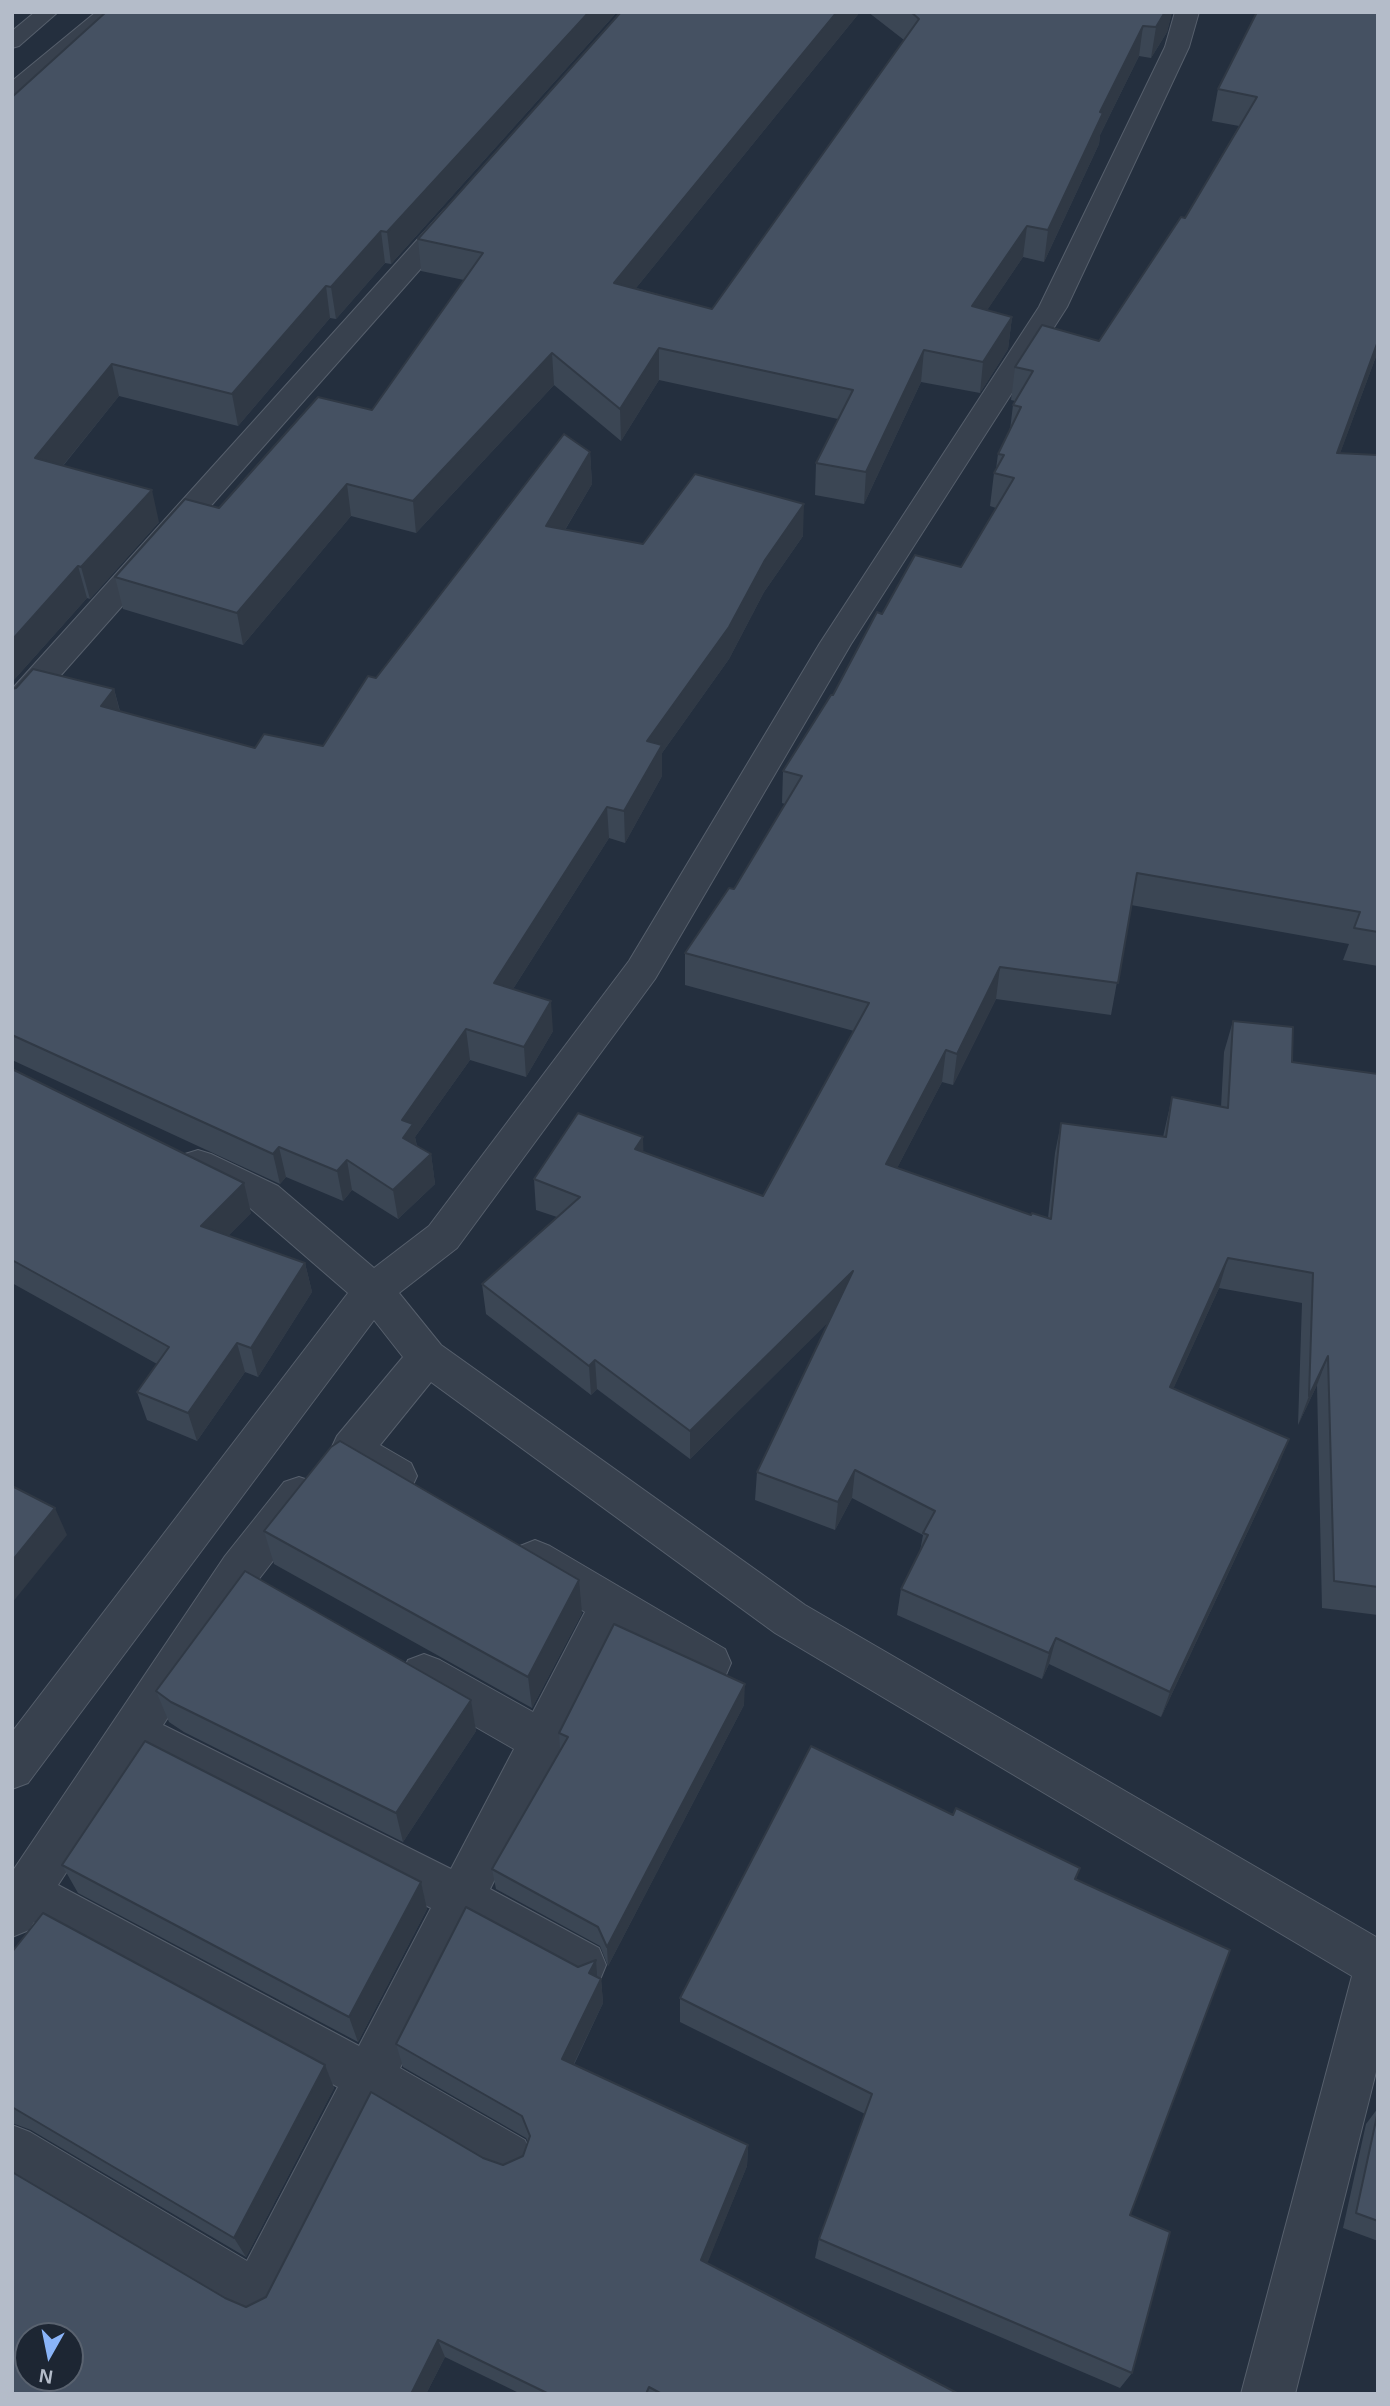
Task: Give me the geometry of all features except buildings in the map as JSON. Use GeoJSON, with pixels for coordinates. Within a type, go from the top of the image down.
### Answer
{"type":"FeatureCollection","features":[{"type":"Feature","properties":{"kind":"street"},"geometry":{"type":"LineString","coordinates":[[12,94],[111,12]]}},
{"type":"Feature","properties":{"kind":"street"},"geometry":{"type":"LineString","coordinates":[[12,1768],[373,1291],[443,1237],[642,970],[836,643],[1053,307],[1177,47],[1187,12]]}},
{"type":"Feature","properties":{"kind":"street"},"geometry":{"type":"LineString","coordinates":[[12,710],[467,200]]}},
{"type":"Feature","properties":{"kind":"street"},"geometry":{"type":"LineString","coordinates":[[168,1151],[264,1197],[373,1291],[427,1357],[790,1619],[1378,1966],[1268,2394]]}},
{"type":"Feature","properties":{"kind":"street"},"geometry":{"type":"LineString","coordinates":[[427,1357],[352,1449],[322,1466],[258,1580],[132,1732],[19,1903],[368,2077],[508,2158]]}},
{"type":"Feature","properties":{"kind":"street"},"geometry":{"type":"LineString","coordinates":[[352,1449],[423,1492]]}},
{"type":"Feature","properties":{"kind":"street"},"geometry":{"type":"LineString","coordinates":[[505,1541],[709,1663]]}},
{"type":"Feature","properties":{"kind":"street"},"geometry":{"type":"LineString","coordinates":[[12,2150],[257,2296],[611,1605]]}},
{"type":"Feature","properties":{"kind":"street"},"geometry":{"type":"LineString","coordinates":[[384,1652],[541,1741]]}},
{"type":"Feature","properties":{"kind":"street"},"geometry":{"type":"LineString","coordinates":[[132,1732],[460,1898],[582,1965]]}},
{"type":"Feature","properties":{"kind":"lane"},"geometry":{"type":"LineString","coordinates":[[12,42],[48,12]]}}]}
